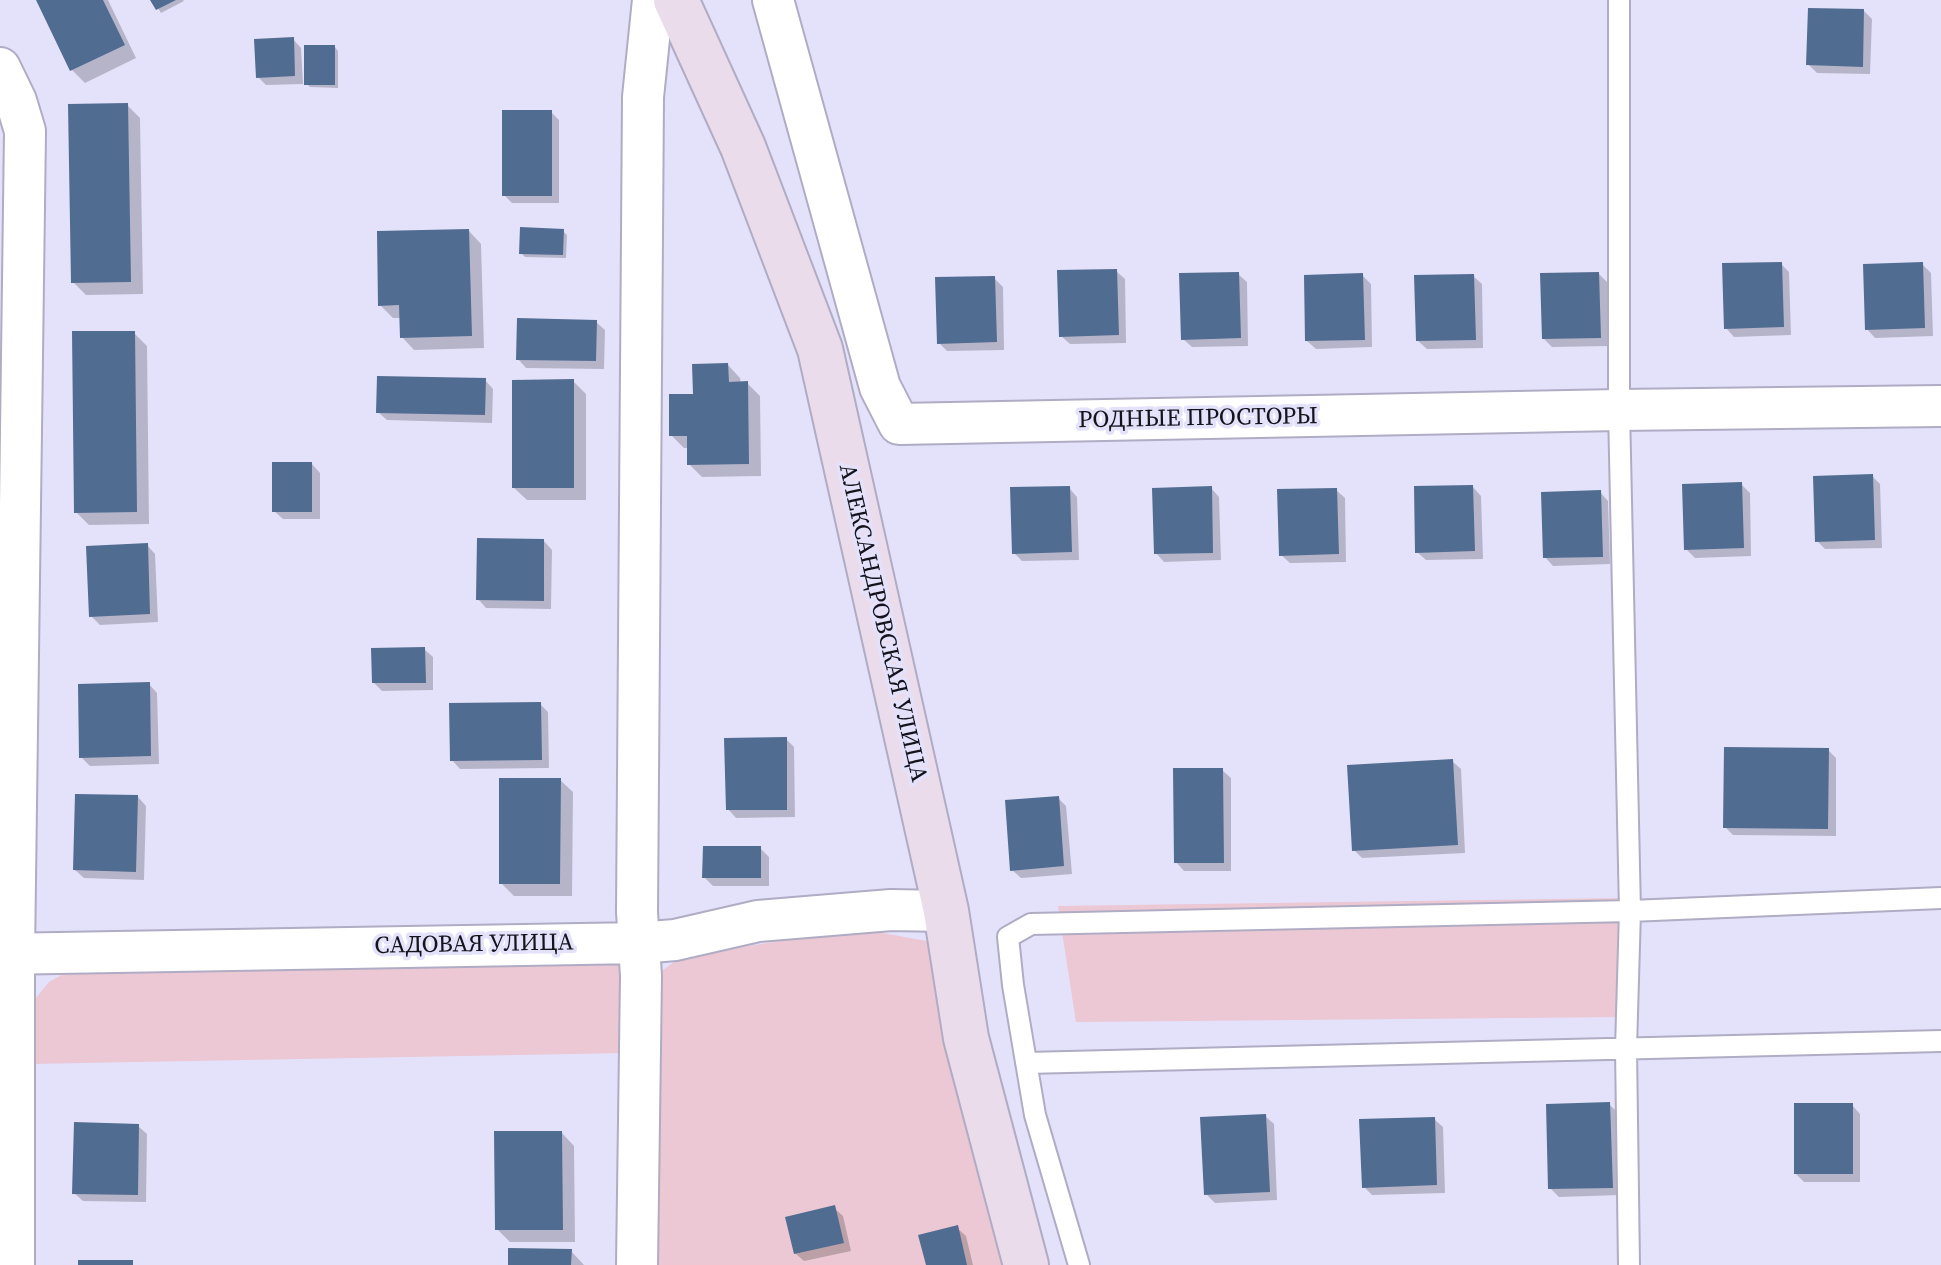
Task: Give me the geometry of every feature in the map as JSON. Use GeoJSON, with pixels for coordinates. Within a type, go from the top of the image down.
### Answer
{"type":"FeatureCollection","features":[{"type":"Feature","properties":{"kind":"street"},"geometry":{"type":"LineString","coordinates":[[637,1265],[643,97],[653,0]]}},
{"type":"Feature","properties":{"kind":"street","name":"АЛЕКСАНДРОВСКАЯ УЛИЦА"},"geometry":{"type":"LineString","coordinates":[[676,0],[743,147],[820,349],[946,911],[966,1038],[1026,1265]]}},
{"type":"Feature","properties":{"kind":"street","name":"РОДНЫЕ ПРОСТОРЫ"},"geometry":{"type":"LineString","coordinates":[[773,0],[880,387],[899,424],[1941,406]]}},
{"type":"Feature","properties":{"kind":"street"},"geometry":{"type":"LineString","coordinates":[[0,68],[16,101],[25,131],[7,954],[14,1265]]}},
{"type":"Feature","properties":{"kind":"street","name":"САДОВАЯ УЛИЦА"},"geometry":{"type":"LineString","coordinates":[[7,954],[639,943],[675,940],[758,921],[891,910],[946,911]]}},
{"type":"Feature","properties":{"kind":"lane"},"geometry":{"type":"LineString","coordinates":[[1619,0],[1619,410],[1630,911],[1626,1048],[1629,1265]]}},
{"type":"Feature","properties":{"kind":"lane"},"geometry":{"type":"LineString","coordinates":[[1079,1265],[1035,1115],[1013,985],[1008,937],[1031,924],[1630,911],[1941,898]]}},
{"type":"Feature","properties":{"kind":"lane"},"geometry":{"type":"LineString","coordinates":[[1026,1063],[1941,1041]]}},
{"type":"Feature","properties":{"kind":"shaded area"},"geometry":{"type":"Polygon","coordinates":[[[1624,898],[1625,1017],[1076,1022],[1058,906],[1624,898]]]}},
{"type":"Feature","properties":{"kind":"shaded area"},"geometry":{"type":"Polygon","coordinates":[[[966,924],[1017,1265],[647,1265],[654,977],[682,956],[860,929],[927,941],[966,924]]]}},
{"type":"Feature","properties":{"kind":"shaded area"},"geometry":{"type":"Polygon","coordinates":[[[617,958],[625,969],[626,1053],[28,1064],[32,1003],[49,982],[72,969],[617,958]]]}},
{"type":"Feature","properties":{"kind":"building"},"geometry":{"type":"Polygon","coordinates":[[[36,0],[103,0],[125,45],[70,71],[36,0]]]}},
{"type":"Feature","properties":{"kind":"building"},"geometry":{"type":"Polygon","coordinates":[[[150,0],[176,0],[156,10],[150,0]]]}},
{"type":"Feature","properties":{"kind":"building"},"geometry":{"type":"Polygon","coordinates":[[[1808,8],[1864,9],[1863,67],[1806,65],[1808,8]]]}},
{"type":"Feature","properties":{"kind":"building"},"geometry":{"type":"Polygon","coordinates":[[[294,37],[295,76],[256,78],[254,39],[294,37]]]}},
{"type":"Feature","properties":{"kind":"building"},"geometry":{"type":"Polygon","coordinates":[[[304,45],[335,45],[335,85],[304,85],[304,45]]]}},
{"type":"Feature","properties":{"kind":"building"},"geometry":{"type":"Polygon","coordinates":[[[128,103],[131,282],[71,283],[68,104],[128,103]]]}},
{"type":"Feature","properties":{"kind":"building"},"geometry":{"type":"Polygon","coordinates":[[[502,110],[552,110],[552,196],[502,196],[502,110]]]}},
{"type":"Feature","properties":{"kind":"building"},"geometry":{"type":"Polygon","coordinates":[[[520,227],[564,229],[563,255],[519,254],[520,227]]]}},
{"type":"Feature","properties":{"kind":"building"},"geometry":{"type":"Polygon","coordinates":[[[469,229],[472,336],[400,338],[399,305],[378,306],[377,231],[469,229]]]}},
{"type":"Feature","properties":{"kind":"building"},"geometry":{"type":"Polygon","coordinates":[[[1782,262],[1784,327],[1724,329],[1722,263],[1782,262]]]}},
{"type":"Feature","properties":{"kind":"building"},"geometry":{"type":"Polygon","coordinates":[[[1923,262],[1925,328],[1865,330],[1863,264],[1923,262]]]}},
{"type":"Feature","properties":{"kind":"building"},"geometry":{"type":"Polygon","coordinates":[[[1117,269],[1119,335],[1059,337],[1057,270],[1117,269]]]}},
{"type":"Feature","properties":{"kind":"building"},"geometry":{"type":"Polygon","coordinates":[[[1239,272],[1241,338],[1181,340],[1179,273],[1239,272]]]}},
{"type":"Feature","properties":{"kind":"building"},"geometry":{"type":"Polygon","coordinates":[[[1599,272],[1601,338],[1542,339],[1540,273],[1599,272]]]}},
{"type":"Feature","properties":{"kind":"building"},"geometry":{"type":"Polygon","coordinates":[[[1363,273],[1365,340],[1305,341],[1304,275],[1363,273]]]}},
{"type":"Feature","properties":{"kind":"building"},"geometry":{"type":"Polygon","coordinates":[[[1474,274],[1476,340],[1416,341],[1414,275],[1474,274]]]}},
{"type":"Feature","properties":{"kind":"building"},"geometry":{"type":"Polygon","coordinates":[[[995,276],[997,342],[937,344],[935,277],[995,276]]]}},
{"type":"Feature","properties":{"kind":"building"},"geometry":{"type":"Polygon","coordinates":[[[517,318],[597,320],[596,361],[516,360],[517,318]]]}},
{"type":"Feature","properties":{"kind":"building"},"geometry":{"type":"Polygon","coordinates":[[[72,331],[135,331],[137,512],[74,513],[72,331]]]}},
{"type":"Feature","properties":{"kind":"building"},"geometry":{"type":"Polygon","coordinates":[[[728,363],[729,382],[748,381],[749,464],[687,465],[687,436],[669,436],[669,394],[693,394],[692,364],[728,363]]]}},
{"type":"Feature","properties":{"kind":"building"},"geometry":{"type":"Polygon","coordinates":[[[377,376],[486,378],[485,415],[376,413],[377,376]]]}},
{"type":"Feature","properties":{"kind":"building"},"geometry":{"type":"Polygon","coordinates":[[[574,379],[574,488],[512,488],[512,380],[574,379]]]}},
{"type":"Feature","properties":{"kind":"building"},"geometry":{"type":"Polygon","coordinates":[[[272,462],[312,462],[312,512],[272,512],[272,462]]]}},
{"type":"Feature","properties":{"kind":"building"},"geometry":{"type":"Polygon","coordinates":[[[1873,474],[1875,540],[1815,542],[1813,476],[1873,474]]]}},
{"type":"Feature","properties":{"kind":"building"},"geometry":{"type":"Polygon","coordinates":[[[1742,482],[1744,548],[1684,550],[1682,484],[1742,482]]]}},
{"type":"Feature","properties":{"kind":"building"},"geometry":{"type":"Polygon","coordinates":[[[1473,485],[1475,551],[1415,553],[1414,486],[1473,485]]]}},
{"type":"Feature","properties":{"kind":"building"},"geometry":{"type":"Polygon","coordinates":[[[1070,486],[1072,552],[1012,554],[1010,487],[1070,486]]]}},
{"type":"Feature","properties":{"kind":"building"},"geometry":{"type":"Polygon","coordinates":[[[1212,486],[1213,553],[1154,554],[1152,488],[1212,486]]]}},
{"type":"Feature","properties":{"kind":"building"},"geometry":{"type":"Polygon","coordinates":[[[1337,488],[1339,554],[1279,556],[1277,489],[1337,488]]]}},
{"type":"Feature","properties":{"kind":"building"},"geometry":{"type":"Polygon","coordinates":[[[1601,490],[1603,557],[1543,558],[1541,492],[1601,490]]]}},
{"type":"Feature","properties":{"kind":"building"},"geometry":{"type":"Polygon","coordinates":[[[477,538],[544,539],[544,601],[476,600],[477,538]]]}},
{"type":"Feature","properties":{"kind":"building"},"geometry":{"type":"Polygon","coordinates":[[[148,543],[150,614],[89,617],[86,546],[148,543]]]}},
{"type":"Feature","properties":{"kind":"building"},"geometry":{"type":"Polygon","coordinates":[[[425,647],[426,683],[372,683],[371,648],[425,647]]]}},
{"type":"Feature","properties":{"kind":"building"},"geometry":{"type":"Polygon","coordinates":[[[150,682],[151,756],[79,758],[78,684],[150,682]]]}},
{"type":"Feature","properties":{"kind":"building"},"geometry":{"type":"Polygon","coordinates":[[[541,702],[542,760],[450,761],[449,703],[541,702]]]}},
{"type":"Feature","properties":{"kind":"building"},"geometry":{"type":"Polygon","coordinates":[[[787,737],[787,810],[726,810],[724,738],[787,737]]]}},
{"type":"Feature","properties":{"kind":"building"},"geometry":{"type":"Polygon","coordinates":[[[1724,747],[1829,748],[1828,829],[1723,828],[1724,747]]]}},
{"type":"Feature","properties":{"kind":"building"},"geometry":{"type":"Polygon","coordinates":[[[1453,759],[1458,845],[1352,851],[1347,765],[1453,759]]]}},
{"type":"Feature","properties":{"kind":"building"},"geometry":{"type":"Polygon","coordinates":[[[1173,768],[1223,768],[1224,863],[1174,863],[1173,768]]]}},
{"type":"Feature","properties":{"kind":"building"},"geometry":{"type":"Polygon","coordinates":[[[499,778],[561,778],[560,884],[499,884],[499,778]]]}},
{"type":"Feature","properties":{"kind":"building"},"geometry":{"type":"Polygon","coordinates":[[[75,794],[138,795],[136,872],[73,870],[75,794]]]}},
{"type":"Feature","properties":{"kind":"building"},"geometry":{"type":"Polygon","coordinates":[[[1059,796],[1064,866],[1010,871],[1005,800],[1059,796]]]}},
{"type":"Feature","properties":{"kind":"building"},"geometry":{"type":"Polygon","coordinates":[[[703,846],[761,846],[761,878],[702,878],[703,846]]]}},
{"type":"Feature","properties":{"kind":"building"},"geometry":{"type":"Polygon","coordinates":[[[1610,1102],[1613,1188],[1548,1189],[1546,1104],[1610,1102]]]}},
{"type":"Feature","properties":{"kind":"building"},"geometry":{"type":"Polygon","coordinates":[[[1794,1103],[1853,1103],[1853,1174],[1794,1174],[1794,1103]]]}},
{"type":"Feature","properties":{"kind":"building"},"geometry":{"type":"Polygon","coordinates":[[[1266,1114],[1270,1192],[1204,1195],[1200,1117],[1266,1114]]]}},
{"type":"Feature","properties":{"kind":"building"},"geometry":{"type":"Polygon","coordinates":[[[1435,1117],[1437,1185],[1362,1188],[1359,1119],[1435,1117]]]}},
{"type":"Feature","properties":{"kind":"building"},"geometry":{"type":"Polygon","coordinates":[[[74,1122],[139,1124],[138,1195],[72,1194],[74,1122]]]}},
{"type":"Feature","properties":{"kind":"building"},"geometry":{"type":"Polygon","coordinates":[[[494,1131],[562,1131],[563,1230],[495,1230],[494,1131]]]}},
{"type":"Feature","properties":{"kind":"building"},"geometry":{"type":"Polygon","coordinates":[[[835,1205],[844,1243],[794,1254],[785,1217],[835,1205]]]}},
{"type":"Feature","properties":{"kind":"building"},"geometry":{"type":"Polygon","coordinates":[[[958,1225],[967,1265],[926,1265],[918,1235],[958,1225]]]}},
{"type":"Feature","properties":{"kind":"building"},"geometry":{"type":"Polygon","coordinates":[[[508,1248],[572,1249],[571,1265],[508,1265],[508,1248]]]}},
{"type":"Feature","properties":{"kind":"building"},"geometry":{"type":"Polygon","coordinates":[[[78,1260],[133,1260],[133,1265],[78,1265],[78,1260]]]}}]}
